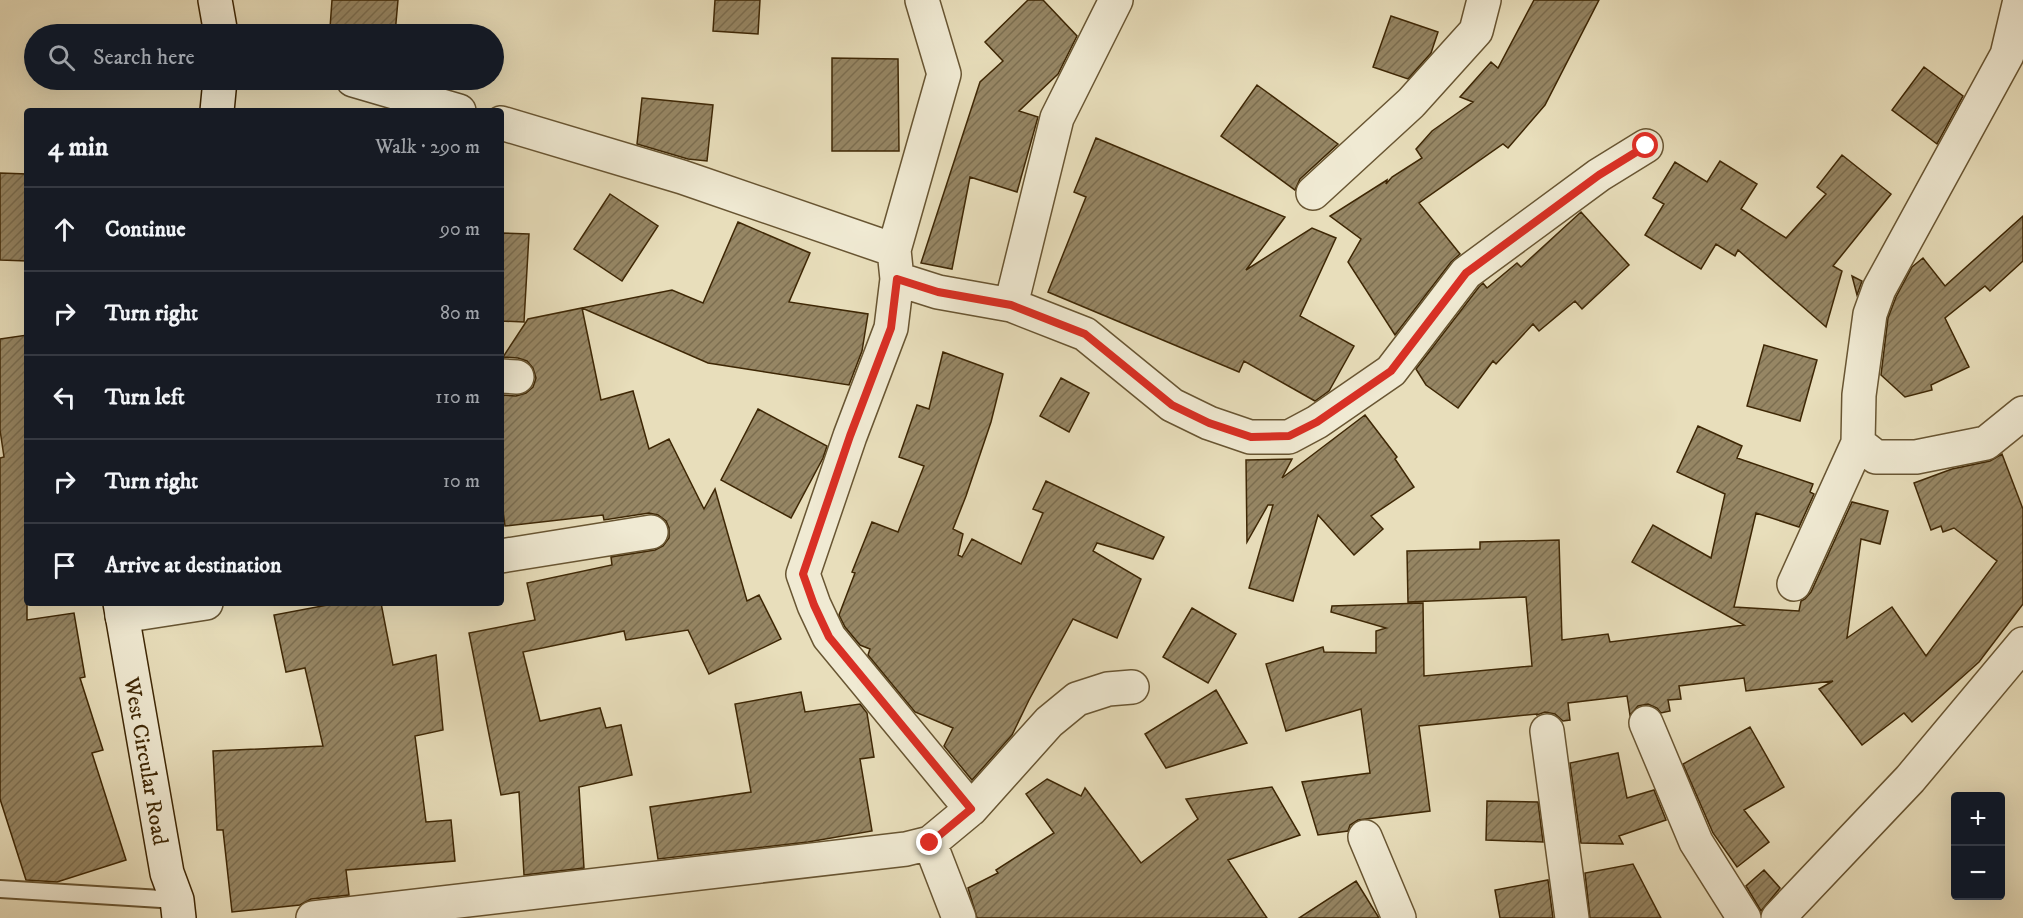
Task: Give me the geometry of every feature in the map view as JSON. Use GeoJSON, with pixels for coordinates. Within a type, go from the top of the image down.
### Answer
{"type":"FeatureCollection","features":[{"type":"Feature","properties":{"kind":"street"},"geometry":{"type":"LineString","coordinates":[[215,0],[219,24]]}},
{"type":"Feature","properties":{"kind":"street"},"geometry":{"type":"LineString","coordinates":[[922,0],[944,74],[896,265],[891,328],[850,436],[803,574],[829,637],[971,809]]}},
{"type":"Feature","properties":{"kind":"street"},"geometry":{"type":"LineString","coordinates":[[1011,305],[1057,118],[1116,0]]}},
{"type":"Feature","properties":{"kind":"street"},"geometry":{"type":"LineString","coordinates":[[1313,194],[1411,103],[1476,31],[1484,0]]}},
{"type":"Feature","properties":{"kind":"street"},"geometry":{"type":"LineString","coordinates":[[1794,584],[1858,443],[1859,394],[1870,314],[1879,289],[2007,55],[2020,0]]}},
{"type":"Feature","properties":{"kind":"street"},"geometry":{"type":"LineString","coordinates":[[218,108],[219,90]]}},
{"type":"Feature","properties":{"kind":"street"},"geometry":{"type":"LineString","coordinates":[[387,90],[449,108]]}},
{"type":"Feature","properties":{"kind":"street"},"geometry":{"type":"LineString","coordinates":[[504,124],[682,177],[896,265],[938,292],[1011,305],[1085,334],[1172,405],[1209,423],[1251,437],[1289,436],[1317,422],[1391,371],[1466,273],[1599,175],[1646,146]]}},
{"type":"Feature","properties":{"kind":"street"},"geometry":{"type":"LineString","coordinates":[[1858,443],[1876,457],[1916,457],[1986,443],[2023,413]]}},
{"type":"Feature","properties":{"kind":"street"},"geometry":{"type":"LineString","coordinates":[[504,556],[651,532]]}},
{"type":"Feature","properties":{"kind":"street"},"geometry":{"type":"LineString","coordinates":[[121,610],[170,606]]}},
{"type":"Feature","properties":{"kind":"street","name":"West Circular Road"},"geometry":{"type":"LineString","coordinates":[[121,610],[166,873],[178,909]]}},
{"type":"Feature","properties":{"kind":"street"},"geometry":{"type":"LineString","coordinates":[[1778,918],[1910,779],[2023,644]]}},
{"type":"Feature","properties":{"kind":"street"},"geometry":{"type":"LineString","coordinates":[[313,918],[906,849],[930,843],[971,809],[1049,722],[1077,699],[1108,689],[1132,687]]}},
{"type":"Feature","properties":{"kind":"street"},"geometry":{"type":"LineString","coordinates":[[1646,723],[1696,842],[1744,918]]}},
{"type":"Feature","properties":{"kind":"street"},"geometry":{"type":"LineString","coordinates":[[1547,731],[1572,918]]}},
{"type":"Feature","properties":{"kind":"street"},"geometry":{"type":"LineString","coordinates":[[1365,837],[1399,918]]}},
{"type":"Feature","properties":{"kind":"street"},"geometry":{"type":"LineString","coordinates":[[930,843],[959,918]]}},
{"type":"Feature","properties":{"kind":"lane"},"geometry":{"type":"LineString","coordinates":[[0,889],[178,909]]}},
{"type":"Feature","properties":{"kind":"building"},"geometry":{"type":"Polygon","coordinates":[[[332,0],[398,0],[396,24],[330,24],[332,0]]]}},
{"type":"Feature","properties":{"kind":"building"},"geometry":{"type":"Polygon","coordinates":[[[715,0],[760,0],[758,34],[713,31],[715,0]]]}},
{"type":"Feature","properties":{"kind":"building"},"geometry":{"type":"Polygon","coordinates":[[[1028,0],[1043,0],[1077,36],[1058,74],[1019,111],[1038,117],[1017,192],[970,177],[952,269],[921,263],[980,82],[1003,61],[985,42],[1028,0]]]}},
{"type":"Feature","properties":{"kind":"building"},"geometry":{"type":"Polygon","coordinates":[[[1534,0],[1599,0],[1545,105],[1508,148],[1503,144],[1419,203],[1460,254],[1451,262],[1395,335],[1348,262],[1361,239],[1330,216],[1387,180],[1386,184],[1392,177],[1422,158],[1416,149],[1432,131],[1473,102],[1460,97],[1491,62],[1498,68],[1534,0]]]}},
{"type":"Feature","properties":{"kind":"building"},"geometry":{"type":"Polygon","coordinates":[[[1391,16],[1438,32],[1431,53],[1408,79],[1373,67],[1391,16]]]}},
{"type":"Feature","properties":{"kind":"building"},"geometry":{"type":"Polygon","coordinates":[[[832,58],[898,59],[899,151],[832,151],[832,58]]]}},
{"type":"Feature","properties":{"kind":"building"},"geometry":{"type":"Polygon","coordinates":[[[1924,67],[1963,96],[1937,144],[1892,110],[1924,67]]]}},
{"type":"Feature","properties":{"kind":"building"},"geometry":{"type":"Polygon","coordinates":[[[1257,85],[1338,144],[1300,179],[1295,190],[1221,136],[1257,85]]]}},
{"type":"Feature","properties":{"kind":"building"},"geometry":{"type":"Polygon","coordinates":[[[642,98],[713,105],[707,161],[688,159],[637,144],[642,98]]]}},
{"type":"Feature","properties":{"kind":"building"},"geometry":{"type":"Polygon","coordinates":[[[1096,138],[1285,217],[1246,270],[1312,228],[1336,238],[1300,316],[1354,346],[1329,391],[1315,401],[1244,361],[1239,372],[1048,292],[1086,197],[1074,192],[1096,138]]]}},
{"type":"Feature","properties":{"kind":"building"},"geometry":{"type":"Polygon","coordinates":[[[1842,155],[1891,194],[1833,266],[1842,271],[1826,327],[1738,250],[1735,256],[1716,244],[1701,269],[1645,235],[1664,204],[1653,198],[1675,162],[1707,182],[1720,161],[1757,184],[1741,209],[1786,238],[1826,194],[1817,187],[1842,155]]]}},
{"type":"Feature","properties":{"kind":"building"},"geometry":{"type":"Polygon","coordinates":[[[0,173],[24,174],[24,261],[0,260],[0,173]]]}},
{"type":"Feature","properties":{"kind":"building"},"geometry":{"type":"Polygon","coordinates":[[[610,194],[658,226],[622,281],[574,249],[610,194]]]}},
{"type":"Feature","properties":{"kind":"building"},"geometry":{"type":"Polygon","coordinates":[[[1581,212],[1629,265],[1582,309],[1575,301],[1539,331],[1533,324],[1496,364],[1493,361],[1458,408],[1426,385],[1416,369],[1479,287],[1483,283],[1487,288],[1517,263],[1521,267],[1581,212]]]}},
{"type":"Feature","properties":{"kind":"building"},"geometry":{"type":"Polygon","coordinates":[[[2023,216],[2023,261],[1990,291],[1985,286],[1945,318],[1969,367],[1931,385],[1932,390],[1905,397],[1881,375],[1888,318],[1912,267],[1923,258],[1945,286],[2023,216]]]}},
{"type":"Feature","properties":{"kind":"building"},"geometry":{"type":"Polygon","coordinates":[[[738,222],[810,253],[789,302],[868,314],[862,351],[849,385],[708,363],[582,308],[672,290],[703,303],[738,222]]]}},
{"type":"Feature","properties":{"kind":"building"},"geometry":{"type":"Polygon","coordinates":[[[504,233],[529,234],[524,322],[504,321],[504,233]]]}},
{"type":"Feature","properties":{"kind":"building"},"geometry":{"type":"Polygon","coordinates":[[[1852,276],[1862,281],[1857,295],[1852,276]]]}},
{"type":"Feature","properties":{"kind":"building"},"geometry":{"type":"Polygon","coordinates":[[[582,308],[601,400],[633,391],[649,449],[669,439],[704,509],[715,489],[747,601],[759,595],[781,639],[709,674],[688,630],[626,640],[624,631],[523,652],[540,721],[600,708],[606,728],[621,725],[632,775],[579,787],[584,868],[524,875],[519,792],[501,795],[469,633],[535,620],[527,583],[612,565],[611,557],[655,550],[663,546],[669,538],[666,521],[658,515],[649,513],[604,520],[603,515],[505,526],[504,395],[516,396],[526,393],[533,387],[536,378],[533,368],[527,361],[504,355],[528,319],[582,308]]]}},
{"type":"Feature","properties":{"kind":"building"},"geometry":{"type":"Polygon","coordinates":[[[24,335],[24,606],[27,606],[27,620],[74,613],[85,677],[80,678],[103,750],[92,753],[126,860],[57,882],[26,880],[0,799],[0,458],[4,457],[0,430],[0,339],[24,335]]]}},
{"type":"Feature","properties":{"kind":"building"},"geometry":{"type":"Polygon","coordinates":[[[1764,345],[1817,360],[1800,421],[1747,406],[1764,345]]]}},
{"type":"Feature","properties":{"kind":"building"},"geometry":{"type":"Polygon","coordinates":[[[943,352],[1003,374],[991,422],[953,529],[963,534],[958,555],[962,557],[972,539],[1021,564],[1043,513],[1033,509],[1046,481],[1164,537],[1153,559],[1097,543],[1093,551],[1141,579],[1117,638],[1073,619],[1012,735],[972,780],[944,746],[953,728],[915,712],[868,655],[870,649],[860,645],[845,627],[839,615],[855,573],[852,572],[872,522],[898,532],[924,466],[899,457],[917,405],[929,409],[943,352]]]}},
{"type":"Feature","properties":{"kind":"building"},"geometry":{"type":"Polygon","coordinates":[[[1061,378],[1089,393],[1069,432],[1040,416],[1061,378]]]}},
{"type":"Feature","properties":{"kind":"building"},"geometry":{"type":"Polygon","coordinates":[[[758,409],[827,446],[791,518],[721,480],[758,409]]]}},
{"type":"Feature","properties":{"kind":"building"},"geometry":{"type":"Polygon","coordinates":[[[1365,415],[1397,457],[1395,459],[1414,487],[1371,516],[1383,529],[1354,555],[1318,515],[1293,601],[1249,588],[1273,505],[1268,505],[1247,542],[1246,460],[1292,459],[1282,478],[1365,415]]]}},
{"type":"Feature","properties":{"kind":"building"},"geometry":{"type":"Polygon","coordinates":[[[1698,426],[1742,446],[1737,458],[1813,484],[1810,492],[1814,494],[1799,527],[1756,513],[1734,607],[1799,611],[1801,601],[1811,592],[1852,502],[1888,511],[1880,544],[1861,539],[1847,638],[1892,607],[1926,656],[1997,561],[1954,528],[1943,532],[1941,526],[1931,530],[1914,483],[1952,469],[1990,461],[2002,454],[2023,509],[2023,604],[1979,662],[1912,722],[1904,713],[1862,745],[1819,689],[1833,681],[1746,691],[1744,678],[1679,686],[1681,699],[1668,700],[1670,711],[1661,713],[1657,708],[1648,704],[1638,706],[1630,715],[1627,696],[1568,703],[1570,720],[1563,721],[1555,714],[1545,712],[1537,715],[1419,726],[1430,811],[1358,820],[1350,825],[1348,831],[1318,835],[1302,782],[1370,773],[1361,709],[1286,731],[1266,664],[1323,647],[1324,652],[1376,653],[1376,631],[1386,628],[1331,612],[1332,606],[1423,603],[1424,676],[1532,666],[1526,597],[1408,602],[1407,551],[1480,549],[1480,542],[1559,540],[1562,640],[1608,634],[1610,642],[1744,625],[1632,562],[1653,525],[1711,558],[1725,494],[1677,472],[1698,426]]]}},
{"type":"Feature","properties":{"kind":"building"},"geometry":{"type":"Polygon","coordinates":[[[322,606],[382,606],[393,665],[436,655],[443,730],[415,736],[426,822],[451,820],[455,861],[346,870],[349,895],[311,899],[300,905],[232,912],[223,830],[217,830],[213,751],[323,746],[305,668],[286,672],[274,615],[322,606]]]}},
{"type":"Feature","properties":{"kind":"building"},"geometry":{"type":"Polygon","coordinates":[[[1192,608],[1236,634],[1208,683],[1163,657],[1192,608]]]}},
{"type":"Feature","properties":{"kind":"building"},"geometry":{"type":"Polygon","coordinates":[[[1216,690],[1247,743],[1166,768],[1145,734],[1216,690]]]}},
{"type":"Feature","properties":{"kind":"building"},"geometry":{"type":"Polygon","coordinates":[[[801,692],[805,712],[860,704],[867,713],[874,757],[860,759],[872,831],[808,842],[658,859],[650,807],[751,792],[735,704],[801,692]]]}},
{"type":"Feature","properties":{"kind":"building"},"geometry":{"type":"Polygon","coordinates":[[[1750,727],[1784,787],[1744,810],[1769,842],[1737,867],[1713,833],[1683,764],[1750,727]]]}},
{"type":"Feature","properties":{"kind":"building"},"geometry":{"type":"Polygon","coordinates":[[[1618,753],[1627,798],[1654,790],[1666,820],[1619,836],[1623,844],[1581,843],[1570,763],[1618,753]]]}},
{"type":"Feature","properties":{"kind":"building"},"geometry":{"type":"Polygon","coordinates":[[[1047,779],[1081,796],[1085,788],[1141,863],[1198,819],[1186,799],[1272,787],[1300,835],[1228,860],[1267,918],[977,918],[968,888],[998,873],[996,870],[1054,833],[1026,794],[1047,779]]]}},
{"type":"Feature","properties":{"kind":"building"},"geometry":{"type":"Polygon","coordinates":[[[1487,801],[1538,802],[1543,842],[1486,840],[1487,801]]]}},
{"type":"Feature","properties":{"kind":"building"},"geometry":{"type":"Polygon","coordinates":[[[1633,864],[1661,918],[1590,918],[1585,873],[1633,864]]]}},
{"type":"Feature","properties":{"kind":"building"},"geometry":{"type":"Polygon","coordinates":[[[1764,870],[1780,888],[1761,911],[1746,886],[1764,870]]]}},
{"type":"Feature","properties":{"kind":"building"},"geometry":{"type":"Polygon","coordinates":[[[1548,880],[1553,918],[1500,918],[1495,890],[1548,880]]]}},
{"type":"Feature","properties":{"kind":"building"},"geometry":{"type":"Polygon","coordinates":[[[1356,881],[1379,918],[1299,918],[1356,881]]]}},
{"type":"Feature","properties":{"kind":"route"},"geometry":{"type":"LineString","coordinates":[[930,843],[971,809],[829,637],[803,574],[850,436],[891,328],[897,279],[938,292],[1011,305],[1085,334],[1172,405],[1209,423],[1251,437],[1289,436],[1317,422],[1391,371],[1466,273],[1599,175],[1646,146]]}}]}
